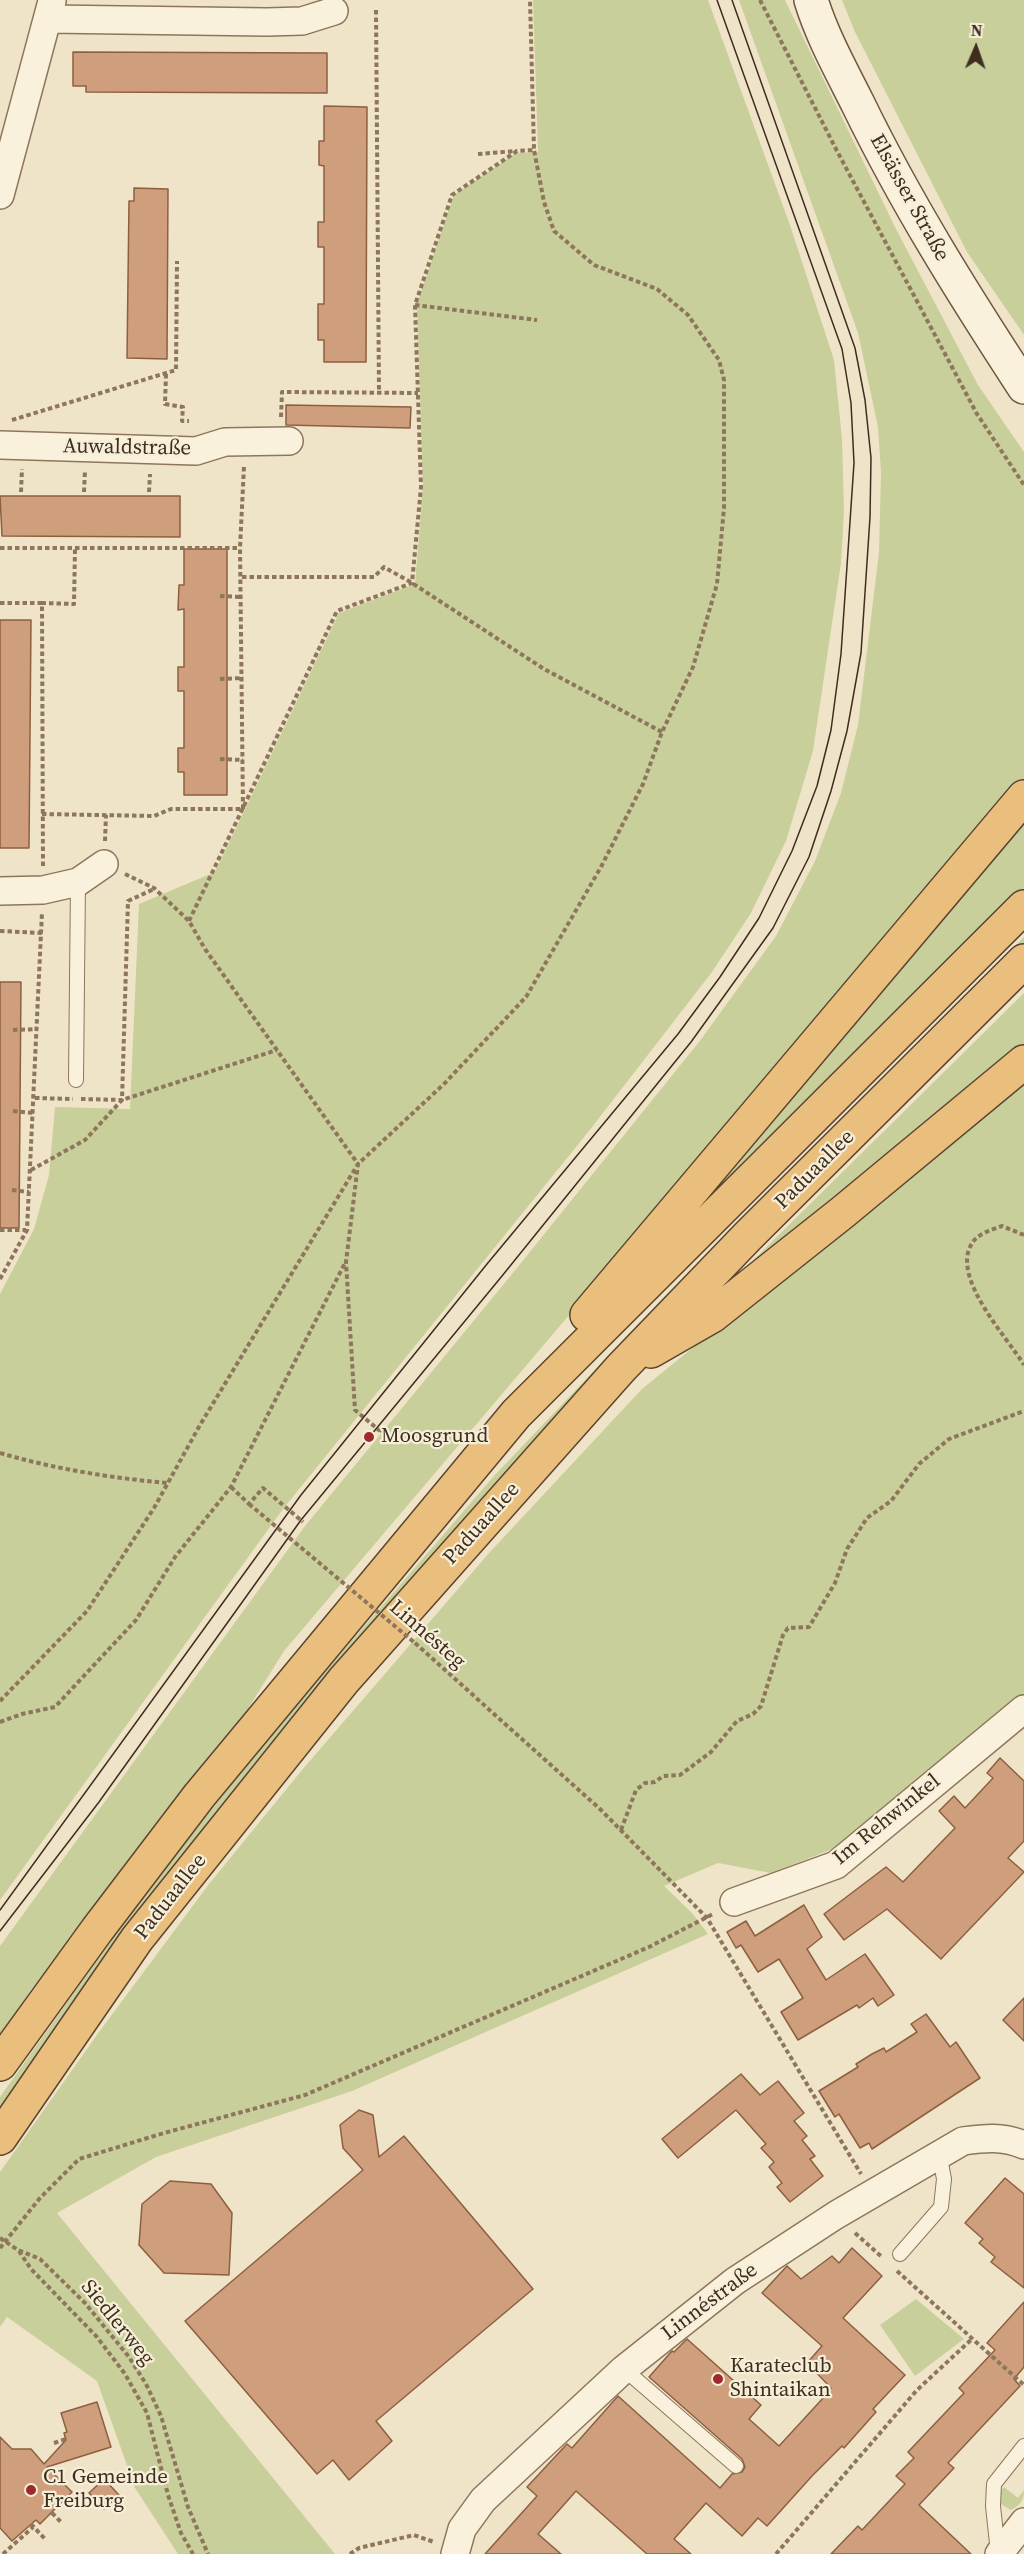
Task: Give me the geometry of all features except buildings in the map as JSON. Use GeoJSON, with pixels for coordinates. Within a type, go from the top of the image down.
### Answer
{"type":"FeatureCollection","features":[{"type":"Feature","properties":{"kind":"highway"},"geometry":{"type":"LineString","coordinates":[[516,1414],[594,1306],[1024,798]]}},
{"type":"Feature","properties":{"kind":"highway","name":"Paduaallee"},"geometry":{"type":"LineString","coordinates":[[0,2064],[97,1930],[199,1796],[516,1414],[1024,907]]}},
{"type":"Feature","properties":{"kind":"highway","name":"Paduaallee"},"geometry":{"type":"LineString","coordinates":[[0,2138],[137,1939],[344,1680],[621,1368],[748,1236],[1024,961]]}},
{"type":"Feature","properties":{"kind":"highway"},"geometry":{"type":"LineString","coordinates":[[621,1368],[712,1316],[843,1212],[1024,1062]]}},
{"type":"Feature","properties":{"kind":"main road","name":"Elsässer Straße"},"geometry":{"type":"LineString","coordinates":[[811,0],[818,24],[882,154],[951,276],[1024,387]]}},
{"type":"Feature","properties":{"kind":"street"},"geometry":{"type":"LineString","coordinates":[[0,195],[51,9],[290,21],[302,21],[334,11]]}},
{"type":"Feature","properties":{"kind":"street","name":"Auwaldstraße"},"geometry":{"type":"LineString","coordinates":[[1,434],[196,451],[225,442],[285,441]]}},
{"type":"Feature","properties":{"kind":"street"},"geometry":{"type":"LineString","coordinates":[[0,891],[43,890],[78,882],[104,864]]}},
{"type":"Feature","properties":{"kind":"street","name":"Im Rehwinkel"},"geometry":{"type":"LineString","coordinates":[[734,1902],[836,1865],[1024,1709]]}},
{"type":"Feature","properties":{"kind":"street","name":"Linnéstraße"},"geometry":{"type":"LineString","coordinates":[[455,2549],[462,2529],[483,2500],[624,2369],[719,2292],[836,2215],[963,2141],[987,2137],[1010,2139],[1024,2145]]}},
{"type":"Feature","properties":{"kind":"street"},"geometry":{"type":"LineString","coordinates":[[999,2554],[1024,2522]]}},
{"type":"Feature","properties":{"kind":"lane"},"geometry":{"type":"LineString","coordinates":[[76,1080],[78,882]]}},
{"type":"Feature","properties":{"kind":"lane"},"geometry":{"type":"LineString","coordinates":[[900,2254],[941,2207],[944,2179],[939,2153]]}},
{"type":"Feature","properties":{"kind":"lane"},"geometry":{"type":"LineString","coordinates":[[624,2369],[736,2466]]}},
{"type":"Feature","properties":{"kind":"lane"},"geometry":{"type":"LineString","coordinates":[[999,2554],[993,2506],[994,2484],[1024,2446]]}},
{"type":"Feature","properties":{"kind":"path"},"geometry":{"type":"LineString","coordinates":[[0,1701],[87,1611],[154,1508],[269,1309],[358,1164],[444,1084],[526,997],[601,867],[643,784],[662,732],[693,667],[717,584],[724,508],[724,380],[719,360],[688,315],[657,289],[594,265],[554,231],[544,202],[534,150],[530,0]]}},
{"type":"Feature","properties":{"kind":"path"},"geometry":{"type":"LineString","coordinates":[[760,0],[837,151],[977,414],[1024,485]]}},
{"type":"Feature","properties":{"kind":"path"},"geometry":{"type":"LineString","coordinates":[[376,10],[379,393]]}},
{"type":"Feature","properties":{"kind":"path"},"geometry":{"type":"LineString","coordinates":[[478,154],[534,150]]}},
{"type":"Feature","properties":{"kind":"path"},"geometry":{"type":"LineString","coordinates":[[412,583],[421,487],[415,305],[452,195],[517,151]]}},
{"type":"Feature","properties":{"kind":"path"},"geometry":{"type":"LineString","coordinates":[[1,434],[176,370],[177,261]]}},
{"type":"Feature","properties":{"kind":"path"},"geometry":{"type":"LineString","coordinates":[[415,305],[537,320]]}},
{"type":"Feature","properties":{"kind":"path"},"geometry":{"type":"LineString","coordinates":[[166,374],[165,404],[183,407],[182,421],[189,421]]}},
{"type":"Feature","properties":{"kind":"path"},"geometry":{"type":"LineString","coordinates":[[285,441],[282,392],[418,393]]}},
{"type":"Feature","properties":{"kind":"path"},"geometry":{"type":"LineString","coordinates":[[21,492],[22,468]]}},
{"type":"Feature","properties":{"kind":"path"},"geometry":{"type":"LineString","coordinates":[[84,492],[86,470]]}},
{"type":"Feature","properties":{"kind":"path"},"geometry":{"type":"LineString","coordinates":[[149,492],[150,470]]}},
{"type":"Feature","properties":{"kind":"path"},"geometry":{"type":"LineString","coordinates":[[242,502],[240,548],[243,809]]}},
{"type":"Feature","properties":{"kind":"path"},"geometry":{"type":"LineString","coordinates":[[0,548],[240,548]]}},
{"type":"Feature","properties":{"kind":"path"},"geometry":{"type":"LineString","coordinates":[[242,577],[374,577],[384,567],[544,669],[662,732]]}},
{"type":"Feature","properties":{"kind":"path"},"geometry":{"type":"LineString","coordinates":[[189,921],[337,611],[412,583]]}},
{"type":"Feature","properties":{"kind":"path"},"geometry":{"type":"LineString","coordinates":[[220,596],[242,597]]}},
{"type":"Feature","properties":{"kind":"path"},"geometry":{"type":"LineString","coordinates":[[0,603],[42,603]]}},
{"type":"Feature","properties":{"kind":"path"},"geometry":{"type":"LineString","coordinates":[[220,679],[243,678]]}},
{"type":"Feature","properties":{"kind":"path"},"geometry":{"type":"LineString","coordinates":[[220,759],[243,759]]}},
{"type":"Feature","properties":{"kind":"path"},"geometry":{"type":"LineString","coordinates":[[42,814],[154,816],[171,809],[243,809]]}},
{"type":"Feature","properties":{"kind":"path"},"geometry":{"type":"LineString","coordinates":[[104,864],[154,888],[189,921],[205,949],[358,1164],[346,1262],[355,1410],[379,1432]]}},
{"type":"Feature","properties":{"kind":"path"},"geometry":{"type":"LineString","coordinates":[[30,1171],[85,1140],[122,1100],[128,901],[154,888]]}},
{"type":"Feature","properties":{"kind":"path"},"geometry":{"type":"LineString","coordinates":[[0,931],[42,933]]}},
{"type":"Feature","properties":{"kind":"path"},"geometry":{"type":"LineString","coordinates":[[13,1030],[38,1029]]}},
{"type":"Feature","properties":{"kind":"path"},"geometry":{"type":"LineString","coordinates":[[35,1098],[122,1100],[277,1050]]}},
{"type":"Feature","properties":{"kind":"path"},"geometry":{"type":"LineString","coordinates":[[13,1111],[34,1113]]}},
{"type":"Feature","properties":{"kind":"path"},"geometry":{"type":"LineString","coordinates":[[12,1190],[29,1192]]}},
{"type":"Feature","properties":{"kind":"path"},"geometry":{"type":"LineString","coordinates":[[1024,1235],[1002,1226],[981,1234],[970,1245],[966,1264],[974,1290],[1024,1365]]}},
{"type":"Feature","properties":{"kind":"path"},"geometry":{"type":"LineString","coordinates":[[0,1230],[27,1230],[0,1280]]}},
{"type":"Feature","properties":{"kind":"path"},"geometry":{"type":"LineString","coordinates":[[0,1722],[22,1714],[55,1707],[136,1620],[175,1557],[231,1487],[346,1262]]}},
{"type":"Feature","properties":{"kind":"path"},"geometry":{"type":"LineString","coordinates":[[621,1830],[636,1790],[645,1783],[655,1782],[663,1776],[680,1775],[711,1752],[737,1721],[753,1714],[761,1706],[783,1635],[788,1628],[809,1627],[835,1583],[847,1549],[867,1518],[891,1500],[919,1464],[949,1439],[1024,1411]]}},
{"type":"Feature","properties":{"kind":"path"},"geometry":{"type":"LineString","coordinates":[[0,1453],[34,1463],[115,1478],[168,1482]]}},
{"type":"Feature","properties":{"kind":"path","name":"Linnésteg"},"geometry":{"type":"LineString","coordinates":[[231,1487],[415,1643],[601,1810],[707,1918],[873,2193]]}},
{"type":"Feature","properties":{"kind":"path"},"geometry":{"type":"LineString","coordinates":[[249,1504],[263,1488],[303,1522]]}},
{"type":"Feature","properties":{"kind":"path"},"geometry":{"type":"LineString","coordinates":[[0,2248],[2,2239],[79,2159],[165,2133],[305,2096],[649,1947],[734,1902]]}},
{"type":"Feature","properties":{"kind":"path"},"geometry":{"type":"LineString","coordinates":[[836,2215],[886,2261]]}},
{"type":"Feature","properties":{"kind":"path","name":"Siedlerweg"},"geometry":{"type":"LineString","coordinates":[[2,2239],[18,2250],[40,2259],[85,2303],[129,2357],[146,2384],[161,2416],[188,2507],[208,2554]]}},
{"type":"Feature","properties":{"kind":"path"},"geometry":{"type":"LineString","coordinates":[[18,2250],[31,2269],[97,2337],[124,2374],[147,2413],[168,2495],[181,2533],[192,2554]]}},
{"type":"Feature","properties":{"kind":"path"},"geometry":{"type":"LineString","coordinates":[[895,2269],[1024,2385]]}},
{"type":"Feature","properties":{"kind":"path"},"geometry":{"type":"LineString","coordinates":[[776,2554],[917,2390],[972,2340]]}},
{"type":"Feature","properties":{"kind":"path"},"geometry":{"type":"LineString","coordinates":[[54,2443],[66,2439]]}},
{"type":"Feature","properties":{"kind":"path"},"geometry":{"type":"LineString","coordinates":[[52,2513],[61,2522]]}},
{"type":"Feature","properties":{"kind":"path"},"geometry":{"type":"LineString","coordinates":[[3,2554],[32,2525],[45,2539]]}},
{"type":"Feature","properties":{"kind":"path"},"geometry":{"type":"LineString","coordinates":[[350,2554],[359,2548],[414,2535],[455,2549]]}},
{"type":"Feature","properties":{"kind":"green space"},"geometry":{"type":"Polygon","coordinates":[[[533,0],[708,0],[790,225],[834,360],[842,439],[844,511],[841,563],[813,751],[786,841],[751,913],[712,972],[589,1131],[283,1509],[0,1900],[0,1294],[34,1229],[49,1175],[55,1107],[130,1109],[139,904],[215,872],[339,613],[415,584],[423,486],[417,304],[454,195],[516,153],[538,152],[533,0]]]}},
{"type":"Feature","properties":{"kind":"green space"},"geometry":{"type":"Polygon","coordinates":[[[739,0],[785,0],[896,229],[978,385],[1024,452],[1024,779],[284,1651],[231,1736],[30,1991],[0,2037],[0,1946],[305,1526],[699,1042],[776,936],[815,861],[841,793],[858,725],[879,552],[881,473],[878,427],[858,333],[739,0]]]}},
{"type":"Feature","properties":{"kind":"green space"},"geometry":{"type":"Polygon","coordinates":[[[842,0],[1024,0],[1024,335],[967,252],[855,32],[842,0]]]}},
{"type":"Feature","properties":{"kind":"green space"},"geometry":{"type":"Polygon","coordinates":[[[1024,816],[1024,889],[703,1204],[696,1200],[1024,816]]]}},
{"type":"Feature","properties":{"kind":"green space"},"geometry":{"type":"Polygon","coordinates":[[[1024,937],[1024,951],[669,1303],[0,2112],[0,2097],[113,1938],[202,1821],[287,1716],[493,1477],[664,1297],[1024,937]]]}},
{"type":"Feature","properties":{"kind":"green space"},"geometry":{"type":"Polygon","coordinates":[[[1024,993],[1024,1045],[727,1286],[1024,993]]]}},
{"type":"Feature","properties":{"kind":"green space"},"geometry":{"type":"Polygon","coordinates":[[[1024,1078],[1024,1696],[840,1846],[771,1873],[718,1863],[664,1886],[692,1913],[708,1934],[352,2091],[156,2157],[57,2213],[335,2554],[178,2554],[135,2488],[97,2381],[7,2317],[0,2327],[0,2172],[99,2032],[209,1884],[302,1770],[489,1553],[642,1389],[1024,1078]]]}},
{"type":"Feature","properties":{"kind":"green space"},"geometry":{"type":"Polygon","coordinates":[[[916,2299],[964,2339],[915,2376],[880,2325],[916,2299]]]}},
{"type":"Feature","properties":{"kind":"green space"},"geometry":{"type":"Polygon","coordinates":[[[1004,2487],[1018,2498],[1024,2490],[1021,2502],[1011,2510],[999,2503],[999,2493],[1004,2487]]]}},
{"type":"Feature","properties":{"kind":"tram line"},"geometry":{"type":"LineString","coordinates":[[0,1910],[301,1495],[487,1264],[678,1034],[720,977],[759,918],[792,851],[817,786],[831,730],[841,654],[854,463],[851,403],[842,349],[717,0]]}},
{"type":"Feature","properties":{"kind":"tram line"},"geometry":{"type":"LineString","coordinates":[[0,1931],[99,1802],[301,1520],[691,1042],[773,928],[809,857],[831,791],[847,731],[861,653],[870,517],[871,458],[865,400],[855,348],[732,0]]}},
{"type":"Feature","properties":{"kind":"place","name":"Moosgrund"},"geometry":{"type":"Point","coordinates":[369,1437]}},
{"type":"Feature","properties":{"kind":"place","name":"Karateclub Shintaikan"},"geometry":{"type":"Point","coordinates":[718,2379]}},
{"type":"Feature","properties":{"kind":"place","name":"C1 Gemeinde Freiburg"},"geometry":{"type":"Point","coordinates":[31,2490]}}]}
